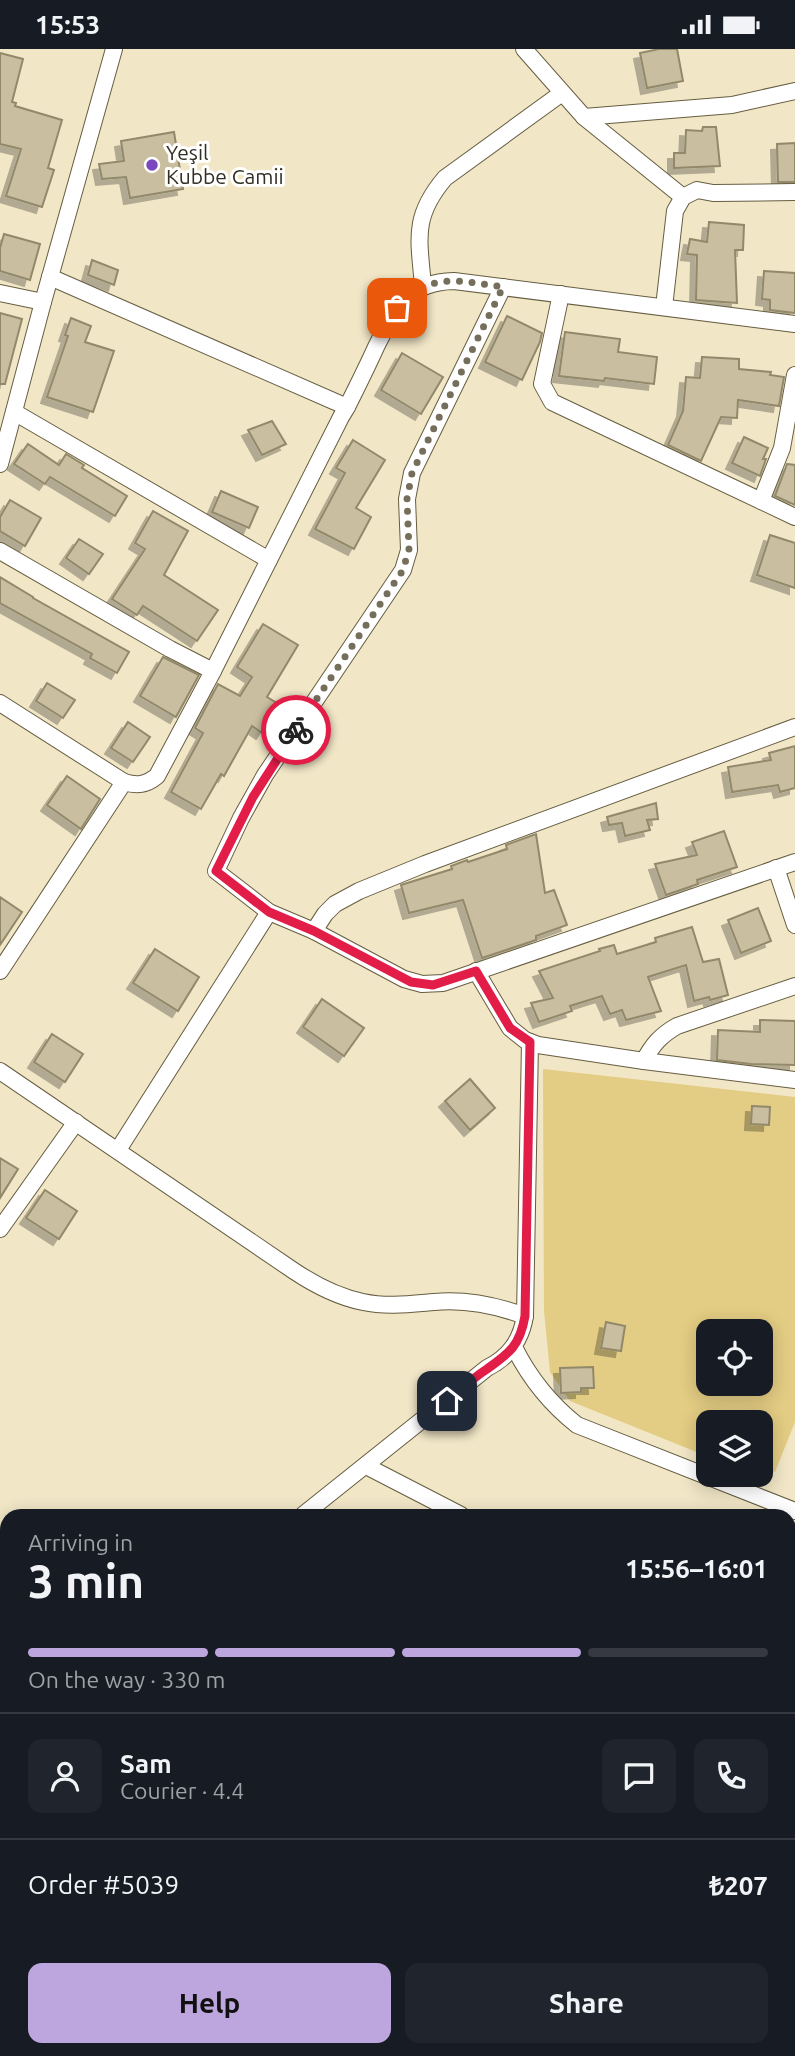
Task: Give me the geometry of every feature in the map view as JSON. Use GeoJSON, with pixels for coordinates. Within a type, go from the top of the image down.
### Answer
{"type":"FeatureCollection","features":[{"type":"Feature","properties":{"kind":"street"},"geometry":{"type":"LineString","coordinates":[[0,464],[114,49]]}},
{"type":"Feature","properties":{"kind":"street"},"geometry":{"type":"LineString","coordinates":[[524,49],[584,117],[683,197]]}},
{"type":"Feature","properties":{"kind":"street"},"geometry":{"type":"LineString","coordinates":[[584,117],[732,105],[795,91]]}},
{"type":"Feature","properties":{"kind":"street"},"geometry":{"type":"LineString","coordinates":[[423,286],[418,233],[424,211],[436,189],[445,178],[562,93]]}},
{"type":"Feature","properties":{"kind":"street"},"geometry":{"type":"LineString","coordinates":[[663,307],[675,211],[683,197],[698,190],[713,193],[795,192]]}},
{"type":"Feature","properties":{"kind":"street"},"geometry":{"type":"LineString","coordinates":[[50,277],[347,407]]}},
{"type":"Feature","properties":{"kind":"street"},"geometry":{"type":"LineString","coordinates":[[0,703],[124,782],[138,785],[157,776],[213,671],[391,317],[404,299],[423,286],[454,281],[795,324]]}},
{"type":"Feature","properties":{"kind":"street"},"geometry":{"type":"LineString","coordinates":[[503,287],[412,473],[407,499],[409,549],[403,570],[265,775],[216,871],[269,912],[314,931],[411,982],[433,985],[795,862]]}},
{"type":"Feature","properties":{"kind":"street"},"geometry":{"type":"LineString","coordinates":[[0,293],[43,302]]}},
{"type":"Feature","properties":{"kind":"street"},"geometry":{"type":"LineString","coordinates":[[561,294],[542,384],[552,402],[795,517]]}},
{"type":"Feature","properties":{"kind":"street"},"geometry":{"type":"LineString","coordinates":[[761,501],[782,448],[795,375]]}},
{"type":"Feature","properties":{"kind":"street"},"geometry":{"type":"LineString","coordinates":[[14,412],[269,559]]}},
{"type":"Feature","properties":{"kind":"street"},"geometry":{"type":"LineString","coordinates":[[0,551],[213,671]]}},
{"type":"Feature","properties":{"kind":"street"},"geometry":{"type":"LineString","coordinates":[[314,931],[335,904],[359,891],[795,727]]}},
{"type":"Feature","properties":{"kind":"street"},"geometry":{"type":"LineString","coordinates":[[0,971],[124,782]]}},
{"type":"Feature","properties":{"kind":"street"},"geometry":{"type":"LineString","coordinates":[[776,868],[795,925]]}},
{"type":"Feature","properties":{"kind":"street"},"geometry":{"type":"LineString","coordinates":[[117,1150],[269,912]]}},
{"type":"Feature","properties":{"kind":"street"},"geometry":{"type":"LineString","coordinates":[[476,971],[510,1028],[538,1045],[795,1080]]}},
{"type":"Feature","properties":{"kind":"street"},"geometry":{"type":"LineString","coordinates":[[644,1061],[656,1042],[677,1026],[795,986]]}},
{"type":"Feature","properties":{"kind":"street"},"geometry":{"type":"LineString","coordinates":[[311,1509],[487,1368],[498,1363],[520,1337],[525,1316],[530,1042]]}},
{"type":"Feature","properties":{"kind":"street"},"geometry":{"type":"LineString","coordinates":[[0,1071],[302,1277],[328,1291],[380,1305],[472,1302],[525,1316]]}},
{"type":"Feature","properties":{"kind":"street"},"geometry":{"type":"LineString","coordinates":[[0,1229],[76,1122]]}},
{"type":"Feature","properties":{"kind":"street"},"geometry":{"type":"LineString","coordinates":[[514,1347],[534,1383],[547,1399],[577,1425],[790,1509]]}},
{"type":"Feature","properties":{"kind":"street"},"geometry":{"type":"LineString","coordinates":[[366,1466],[449,1509]]}},
{"type":"Feature","properties":{"kind":"shaded area"},"geometry":{"type":"Polygon","coordinates":[[[543,1069],[795,1097],[795,1422],[775,1472],[773,1410],[696,1410],[696,1452],[570,1401],[550,1372],[544,1311],[543,1069]]]}},
{"type":"Feature","properties":{"kind":"building"},"geometry":{"type":"Polygon","coordinates":[[[677,49],[683,81],[647,88],[640,53],[677,49]]]}},
{"type":"Feature","properties":{"kind":"building"},"geometry":{"type":"Polygon","coordinates":[[[0,53],[23,59],[12,102],[16,103],[15,106],[62,120],[48,168],[54,170],[42,207],[6,196],[21,149],[0,144],[0,53]]]}},
{"type":"Feature","properties":{"kind":"building"},"geometry":{"type":"Polygon","coordinates":[[[703,127],[716,127],[720,166],[674,168],[674,153],[685,153],[686,130],[702,131],[703,127]]]}},
{"type":"Feature","properties":{"kind":"building","name":"Yeşil Kubbe Camii"},"geometry":{"type":"Polygon","coordinates":[[[174,132],[183,189],[130,198],[126,177],[102,179],[99,164],[124,161],[121,141],[174,132]]]}},
{"type":"Feature","properties":{"kind":"building"},"geometry":{"type":"Polygon","coordinates":[[[795,143],[795,182],[778,182],[777,144],[795,143]]]}},
{"type":"Feature","properties":{"kind":"building"},"geometry":{"type":"Polygon","coordinates":[[[709,222],[744,225],[743,250],[735,250],[737,303],[696,300],[697,255],[687,254],[690,239],[707,242],[709,222]]]}},
{"type":"Feature","properties":{"kind":"building"},"geometry":{"type":"Polygon","coordinates":[[[4,234],[40,244],[30,280],[0,271],[0,248],[4,234]]]}},
{"type":"Feature","properties":{"kind":"building"},"geometry":{"type":"Polygon","coordinates":[[[92,260],[118,270],[114,285],[88,275],[92,260]]]}},
{"type":"Feature","properties":{"kind":"building"},"geometry":{"type":"Polygon","coordinates":[[[764,271],[795,273],[795,313],[770,310],[770,300],[762,299],[764,271]]]}},
{"type":"Feature","properties":{"kind":"building"},"geometry":{"type":"Polygon","coordinates":[[[0,313],[22,319],[5,384],[0,384],[0,313]]]}},
{"type":"Feature","properties":{"kind":"building"},"geometry":{"type":"Polygon","coordinates":[[[507,316],[542,333],[522,380],[485,362],[507,316]]]}},
{"type":"Feature","properties":{"kind":"building"},"geometry":{"type":"Polygon","coordinates":[[[71,318],[91,326],[85,342],[114,351],[93,412],[47,397],[68,336],[65,335],[71,318]]]}},
{"type":"Feature","properties":{"kind":"building"},"geometry":{"type":"Polygon","coordinates":[[[565,332],[620,339],[618,352],[657,357],[654,384],[559,376],[565,332]]]}},
{"type":"Feature","properties":{"kind":"building"},"geometry":{"type":"Polygon","coordinates":[[[402,353],[443,377],[421,414],[381,390],[402,353]]]}},
{"type":"Feature","properties":{"kind":"building"},"geometry":{"type":"Polygon","coordinates":[[[702,357],[739,359],[739,369],[771,372],[770,375],[784,377],[779,406],[738,400],[737,418],[721,417],[701,461],[668,445],[683,411],[686,377],[700,378],[702,357]]]}},
{"type":"Feature","properties":{"kind":"building"},"geometry":{"type":"Polygon","coordinates":[[[272,421],[286,444],[262,455],[248,430],[272,421]]]}},
{"type":"Feature","properties":{"kind":"building"},"geometry":{"type":"Polygon","coordinates":[[[744,437],[768,448],[760,476],[732,463],[744,437]]]}},
{"type":"Feature","properties":{"kind":"building"},"geometry":{"type":"Polygon","coordinates":[[[353,440],[385,460],[356,508],[371,517],[354,549],[315,529],[345,473],[336,468],[353,440]]]}},
{"type":"Feature","properties":{"kind":"building"},"geometry":{"type":"Polygon","coordinates":[[[28,444],[59,465],[66,454],[84,465],[82,468],[127,496],[115,516],[50,477],[45,484],[14,464],[28,444]]]}},
{"type":"Feature","properties":{"kind":"building"},"geometry":{"type":"Polygon","coordinates":[[[787,464],[795,465],[795,505],[775,496],[787,464]]]}},
{"type":"Feature","properties":{"kind":"building"},"geometry":{"type":"Polygon","coordinates":[[[221,491],[258,507],[249,528],[212,512],[221,491]]]}},
{"type":"Feature","properties":{"kind":"building"},"geometry":{"type":"Polygon","coordinates":[[[10,500],[41,518],[25,546],[0,531],[0,517],[10,500]]]}},
{"type":"Feature","properties":{"kind":"building"},"geometry":{"type":"Polygon","coordinates":[[[153,511],[188,531],[164,575],[218,610],[197,641],[143,606],[137,615],[112,599],[145,549],[135,543],[153,511]]]}},
{"type":"Feature","properties":{"kind":"building"},"geometry":{"type":"Polygon","coordinates":[[[770,535],[795,543],[795,588],[757,575],[770,535]]]}},
{"type":"Feature","properties":{"kind":"building"},"geometry":{"type":"Polygon","coordinates":[[[79,539],[103,554],[89,574],[66,558],[79,539]]]}},
{"type":"Feature","properties":{"kind":"building"},"geometry":{"type":"Polygon","coordinates":[[[0,577],[129,652],[117,673],[90,658],[92,654],[0,603],[0,577]]]}},
{"type":"Feature","properties":{"kind":"building"},"geometry":{"type":"Polygon","coordinates":[[[263,624],[298,645],[267,697],[280,705],[262,733],[252,726],[224,776],[221,774],[201,809],[171,792],[203,733],[195,728],[218,684],[240,696],[252,677],[237,667],[263,624]]]}},
{"type":"Feature","properties":{"kind":"building"},"geometry":{"type":"Polygon","coordinates":[[[163,657],[199,675],[176,717],[140,696],[163,657]]]}},
{"type":"Feature","properties":{"kind":"building"},"geometry":{"type":"Polygon","coordinates":[[[47,683],[75,700],[63,718],[36,701],[47,683]]]}},
{"type":"Feature","properties":{"kind":"building"},"geometry":{"type":"Polygon","coordinates":[[[128,722],[150,737],[133,762],[111,748],[128,722]]]}},
{"type":"Feature","properties":{"kind":"building"},"geometry":{"type":"Polygon","coordinates":[[[795,746],[795,788],[780,792],[778,785],[732,792],[728,767],[771,760],[769,753],[795,746]]]}},
{"type":"Feature","properties":{"kind":"building"},"geometry":{"type":"Polygon","coordinates":[[[67,776],[100,799],[81,829],[47,805],[67,776]]]}},
{"type":"Feature","properties":{"kind":"building"},"geometry":{"type":"Polygon","coordinates":[[[656,803],[658,819],[647,820],[650,830],[625,836],[622,823],[609,825],[607,817],[656,803]]]}},
{"type":"Feature","properties":{"kind":"building"},"geometry":{"type":"Polygon","coordinates":[[[724,831],[737,867],[697,880],[698,884],[666,895],[655,864],[697,855],[692,842],[724,831]]]}},
{"type":"Feature","properties":{"kind":"building"},"geometry":{"type":"Polygon","coordinates":[[[536,834],[545,893],[554,890],[567,925],[536,936],[536,940],[482,958],[463,900],[409,913],[401,885],[452,869],[451,866],[467,860],[468,862],[507,849],[506,845],[536,834]]]}},
{"type":"Feature","properties":{"kind":"building"},"geometry":{"type":"Polygon","coordinates":[[[0,897],[22,912],[0,945],[0,897]]]}},
{"type":"Feature","properties":{"kind":"building"},"geometry":{"type":"Polygon","coordinates":[[[758,908],[771,941],[741,953],[728,920],[758,908]]]}},
{"type":"Feature","properties":{"kind":"building"},"geometry":{"type":"Polygon","coordinates":[[[692,927],[703,962],[719,959],[728,995],[694,1001],[686,965],[648,977],[661,1011],[626,1020],[622,1010],[610,1014],[602,996],[570,1006],[572,1011],[539,1022],[531,1003],[553,998],[539,971],[614,945],[617,954],[656,942],[655,938],[692,927]]]}},
{"type":"Feature","properties":{"kind":"building"},"geometry":{"type":"Polygon","coordinates":[[[155,949],[199,977],[178,1011],[133,983],[155,949]]]}},
{"type":"Feature","properties":{"kind":"building"},"geometry":{"type":"Polygon","coordinates":[[[322,999],[364,1028],[344,1056],[303,1027],[322,999]]]}},
{"type":"Feature","properties":{"kind":"building"},"geometry":{"type":"Polygon","coordinates":[[[760,1020],[795,1021],[795,1065],[717,1060],[718,1030],[760,1032],[760,1020]]]}},
{"type":"Feature","properties":{"kind":"building"},"geometry":{"type":"Polygon","coordinates":[[[52,1034],[83,1054],[65,1082],[34,1062],[52,1034]]]}},
{"type":"Feature","properties":{"kind":"building"},"geometry":{"type":"Polygon","coordinates":[[[470,1079],[495,1108],[470,1130],[445,1101],[470,1079]]]}},
{"type":"Feature","properties":{"kind":"building"},"geometry":{"type":"Polygon","coordinates":[[[752,1106],[770,1107],[769,1125],[751,1124],[752,1106]]]}},
{"type":"Feature","properties":{"kind":"building"},"geometry":{"type":"Polygon","coordinates":[[[0,1158],[18,1169],[0,1198],[0,1158]]]}},
{"type":"Feature","properties":{"kind":"building"},"geometry":{"type":"Polygon","coordinates":[[[45,1190],[77,1211],[59,1239],[26,1218],[45,1190]]]}},
{"type":"Feature","properties":{"kind":"building"},"geometry":{"type":"Polygon","coordinates":[[[606,1322],[625,1326],[621,1351],[601,1348],[606,1322]]]}},
{"type":"Feature","properties":{"kind":"building"},"geometry":{"type":"Polygon","coordinates":[[[593,1367],[594,1388],[561,1393],[560,1368],[593,1367]]]}},
{"type":"Feature","properties":{"kind":"way so far"},"geometry":{"type":"LineString","coordinates":[[296,730],[403,570],[409,549],[406,513],[412,473],[503,287],[443,281],[423,286],[404,299],[397,308]]}},
{"type":"Feature","properties":{"kind":"place","name":"Yeşil Kubbe Camii"},"geometry":{"type":"Point","coordinates":[152,165]}},
{"type":"Feature","properties":{"kind":"route"},"geometry":{"type":"LineString","coordinates":[[296,730],[265,775],[216,871],[269,912],[314,931],[411,982],[433,985],[476,971],[510,1028],[530,1042],[523,1327],[520,1337],[507,1355],[447,1401]]}}]}
